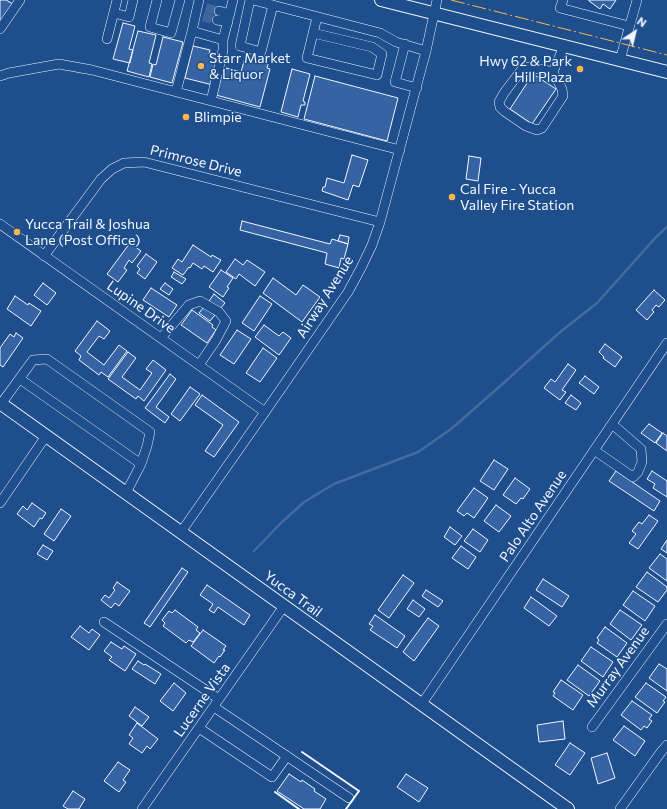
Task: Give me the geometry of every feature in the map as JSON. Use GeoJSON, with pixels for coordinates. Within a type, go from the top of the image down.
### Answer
{"type":"FeatureCollection","features":[{"type":"Feature","properties":{"kind":"main road"},"geometry":{"type":"LineString","coordinates":[[381,0],[667,72]]}},
{"type":"Feature","properties":{"kind":"main road","name":"Yucca Trail"},"geometry":{"type":"LineString","coordinates":[[1,404],[568,809]]}},
{"type":"Feature","properties":{"kind":"street"},"geometry":{"type":"LineString","coordinates":[[0,29],[20,0]]}},
{"type":"Feature","properties":{"kind":"street"},"geometry":{"type":"LineString","coordinates":[[107,39],[117,0]]}},
{"type":"Feature","properties":{"kind":"street"},"geometry":{"type":"LineString","coordinates":[[114,13],[129,17],[133,0]]}},
{"type":"Feature","properties":{"kind":"street"},"geometry":{"type":"LineString","coordinates":[[157,0],[150,28],[171,33],[180,0]]}},
{"type":"Feature","properties":{"kind":"street"},"geometry":{"type":"LineString","coordinates":[[211,101],[233,0]]}},
{"type":"Feature","properties":{"kind":"street"},"geometry":{"type":"LineString","coordinates":[[273,5],[261,52],[240,46],[252,0],[273,5],[339,23],[380,33],[396,42],[426,51]]}},
{"type":"Feature","properties":{"kind":"street","name":"Airway Avenue"},"geometry":{"type":"LineString","coordinates":[[181,532],[348,292],[361,268],[371,247],[380,222],[417,88],[437,0]]}},
{"type":"Feature","properties":{"kind":"street"},"geometry":{"type":"LineString","coordinates":[[563,0],[560,8],[629,26]]}},
{"type":"Feature","properties":{"kind":"street"},"geometry":{"type":"LineString","coordinates":[[620,60],[637,0]]}},
{"type":"Feature","properties":{"kind":"street"},"geometry":{"type":"LineString","coordinates":[[176,92],[192,31],[200,9]]}},
{"type":"Feature","properties":{"kind":"street"},"geometry":{"type":"LineString","coordinates":[[218,15],[229,18]]}},
{"type":"Feature","properties":{"kind":"street"},"geometry":{"type":"LineString","coordinates":[[313,33],[372,47],[382,54],[377,75],[307,58],[313,33],[317,17]]}},
{"type":"Feature","properties":{"kind":"street"},"geometry":{"type":"LineString","coordinates":[[336,38],[339,23]]}},
{"type":"Feature","properties":{"kind":"street"},"geometry":{"type":"LineString","coordinates":[[192,31],[224,40]]}},
{"type":"Feature","properties":{"kind":"street"},"geometry":{"type":"LineString","coordinates":[[376,50],[387,37]]}},
{"type":"Feature","properties":{"kind":"street"},"geometry":{"type":"LineString","coordinates":[[405,44],[395,82],[417,88]]}},
{"type":"Feature","properties":{"kind":"street"},"geometry":{"type":"LineString","coordinates":[[553,72],[564,46]]}},
{"type":"Feature","properties":{"kind":"street"},"geometry":{"type":"LineString","coordinates":[[0,76],[59,64],[92,70],[400,150]]}},
{"type":"Feature","properties":{"kind":"street"},"geometry":{"type":"LineString","coordinates":[[530,67],[553,72],[562,89],[563,96],[542,128],[536,130],[526,126],[500,107],[499,102],[504,93],[523,68],[530,67]]}},
{"type":"Feature","properties":{"kind":"street","name":"Primrose Drive"},"geometry":{"type":"LineString","coordinates":[[44,256],[101,179],[112,169],[124,162],[144,162],[380,222]]}},
{"type":"Feature","properties":{"kind":"street","name":"Lupine Drive"},"geometry":{"type":"LineString","coordinates":[[0,224],[265,412]]}},
{"type":"Feature","properties":{"kind":"street"},"geometry":{"type":"LineString","coordinates":[[161,338],[190,305],[200,301],[219,312],[226,321],[216,340],[199,365]]}},
{"type":"Feature","properties":{"kind":"street","name":"Palo Alto Avenue"},"geometry":{"type":"LineString","coordinates":[[421,704],[667,343]]}},
{"type":"Feature","properties":{"kind":"street"},"geometry":{"type":"LineString","coordinates":[[1,404],[33,360],[47,359],[150,432],[148,446],[141,464],[126,493]]}},
{"type":"Feature","properties":{"kind":"street"},"geometry":{"type":"LineString","coordinates":[[20,379],[141,464]]}},
{"type":"Feature","properties":{"kind":"street"},"geometry":{"type":"LineString","coordinates":[[594,450],[633,477],[638,472],[642,462],[641,449],[612,424]]}},
{"type":"Feature","properties":{"kind":"street"},"geometry":{"type":"LineString","coordinates":[[0,503],[46,436]]}},
{"type":"Feature","properties":{"kind":"street","name":"Lucerne Vista"},"geometry":{"type":"LineString","coordinates":[[142,809],[284,606]]}},
{"type":"Feature","properties":{"kind":"street"},"geometry":{"type":"LineString","coordinates":[[104,622],[217,703],[287,756],[349,798]]}},
{"type":"Feature","properties":{"kind":"street","name":"Murray Avenue"},"geometry":{"type":"LineString","coordinates":[[592,727],[667,624]]}},
{"type":"Feature","properties":{"kind":"street"},"geometry":{"type":"LineString","coordinates":[[199,728],[272,777],[287,756]]}},
{"type":"Feature","properties":{"kind":"street"},"geometry":{"type":"LineString","coordinates":[[620,809],[667,745]]}},
{"type":"Feature","properties":{"kind":"building"},"geometry":{"type":"Polygon","coordinates":[[[0,0],[6,0],[13,4],[0,23],[0,0]]]}},
{"type":"Feature","properties":{"kind":"building"},"geometry":{"type":"Polygon","coordinates":[[[589,0],[616,0],[610,9],[603,4],[600,9],[589,0]]]}},
{"type":"Feature","properties":{"kind":"building"},"geometry":{"type":"Polygon","coordinates":[[[123,23],[135,26],[129,49],[133,50],[130,63],[113,59],[123,23]]]}},
{"type":"Feature","properties":{"kind":"building"},"geometry":{"type":"Polygon","coordinates":[[[138,31],[156,35],[149,63],[152,64],[149,77],[127,71],[138,31]]]}},
{"type":"Feature","properties":{"kind":"building"},"geometry":{"type":"Polygon","coordinates":[[[163,37],[183,42],[172,83],[150,77],[153,64],[156,65],[163,37]]]}},
{"type":"Feature","properties":{"kind":"building"},"geometry":{"type":"Polygon","coordinates":[[[193,46],[210,50],[209,54],[220,57],[213,85],[185,78],[193,46]]]}},
{"type":"Feature","properties":{"kind":"building"},"geometry":{"type":"Polygon","coordinates":[[[245,58],[268,64],[267,68],[270,69],[260,107],[216,95],[223,71],[225,72],[226,68],[241,72],[245,58]]]}},
{"type":"Feature","properties":{"kind":"building"},"geometry":{"type":"Polygon","coordinates":[[[292,69],[310,74],[303,101],[305,102],[305,105],[301,105],[298,117],[281,112],[292,69]]]}},
{"type":"Feature","properties":{"kind":"building"},"geometry":{"type":"Polygon","coordinates":[[[533,74],[556,89],[532,124],[510,109],[533,74]]]}},
{"type":"Feature","properties":{"kind":"building"},"geometry":{"type":"Polygon","coordinates":[[[315,76],[398,98],[387,141],[304,119],[315,76]]]}},
{"type":"Feature","properties":{"kind":"building"},"geometry":{"type":"Polygon","coordinates":[[[352,155],[368,160],[359,187],[353,185],[348,200],[322,191],[323,187],[325,187],[327,178],[344,183],[352,155]]]}},
{"type":"Feature","properties":{"kind":"building"},"geometry":{"type":"Polygon","coordinates":[[[469,156],[481,158],[478,181],[466,179],[469,156]]]}},
{"type":"Feature","properties":{"kind":"building"},"geometry":{"type":"Polygon","coordinates":[[[242,221],[330,244],[332,239],[348,244],[344,259],[341,258],[339,268],[325,264],[327,253],[240,230],[242,221]]]}},
{"type":"Feature","properties":{"kind":"building"},"geometry":{"type":"Polygon","coordinates":[[[340,235],[349,237],[348,244],[338,241],[340,235]]]}},
{"type":"Feature","properties":{"kind":"building"},"geometry":{"type":"Polygon","coordinates":[[[130,243],[141,251],[132,263],[129,260],[124,268],[127,270],[118,282],[107,274],[130,243]]]}},
{"type":"Feature","properties":{"kind":"building"},"geometry":{"type":"Polygon","coordinates":[[[193,245],[211,257],[212,255],[221,260],[213,272],[204,266],[202,269],[193,263],[183,275],[172,268],[178,259],[182,262],[193,245]]]}},
{"type":"Feature","properties":{"kind":"building"},"geometry":{"type":"Polygon","coordinates":[[[146,254],[157,262],[145,279],[137,273],[140,269],[137,266],[146,254]]]}},
{"type":"Feature","properties":{"kind":"building"},"geometry":{"type":"Polygon","coordinates":[[[235,259],[243,265],[247,260],[265,272],[255,286],[239,274],[236,279],[226,272],[235,259]]]}},
{"type":"Feature","properties":{"kind":"building"},"geometry":{"type":"Polygon","coordinates":[[[221,270],[233,278],[223,297],[209,287],[221,270]]]}},
{"type":"Feature","properties":{"kind":"building"},"geometry":{"type":"Polygon","coordinates":[[[174,272],[186,279],[182,284],[171,277],[174,272]]]}},
{"type":"Feature","properties":{"kind":"building"},"geometry":{"type":"Polygon","coordinates":[[[273,278],[296,295],[303,285],[320,297],[302,322],[263,293],[273,278]]]}},
{"type":"Feature","properties":{"kind":"building"},"geometry":{"type":"Polygon","coordinates":[[[43,283],[56,293],[47,305],[34,295],[43,283]]]}},
{"type":"Feature","properties":{"kind":"building"},"geometry":{"type":"Polygon","coordinates":[[[165,283],[173,289],[169,295],[160,289],[165,283]]]}},
{"type":"Feature","properties":{"kind":"building"},"geometry":{"type":"Polygon","coordinates":[[[151,288],[177,305],[169,317],[143,300],[151,288]]]}},
{"type":"Feature","properties":{"kind":"building"},"geometry":{"type":"Polygon","coordinates":[[[654,290],[665,300],[659,307],[656,305],[652,310],[654,312],[647,320],[636,310],[654,290]]]}},
{"type":"Feature","properties":{"kind":"building"},"geometry":{"type":"Polygon","coordinates":[[[214,294],[225,303],[220,309],[209,301],[214,294]]]}},
{"type":"Feature","properties":{"kind":"building"},"geometry":{"type":"Polygon","coordinates":[[[15,296],[28,305],[29,303],[41,311],[31,326],[7,309],[15,296]]]}},
{"type":"Feature","properties":{"kind":"building"},"geometry":{"type":"Polygon","coordinates":[[[260,296],[272,304],[254,331],[242,323],[260,296]]]}},
{"type":"Feature","properties":{"kind":"building"},"geometry":{"type":"Polygon","coordinates":[[[204,307],[215,315],[210,321],[199,313],[204,307]]]}},
{"type":"Feature","properties":{"kind":"building"},"geometry":{"type":"Polygon","coordinates":[[[192,310],[213,325],[212,327],[216,330],[207,343],[181,325],[192,310]]]}},
{"type":"Feature","properties":{"kind":"building"},"geometry":{"type":"Polygon","coordinates":[[[97,321],[110,331],[104,339],[99,336],[87,352],[104,365],[119,345],[127,351],[108,377],[101,372],[99,375],[79,360],[81,356],[75,351],[97,321]]]}},
{"type":"Feature","properties":{"kind":"building"},"geometry":{"type":"Polygon","coordinates":[[[264,325],[279,336],[283,332],[291,338],[279,355],[255,337],[264,325]]]}},
{"type":"Feature","properties":{"kind":"building"},"geometry":{"type":"Polygon","coordinates":[[[237,330],[251,339],[234,364],[220,355],[237,330]]]}},
{"type":"Feature","properties":{"kind":"building"},"geometry":{"type":"Polygon","coordinates":[[[16,333],[23,338],[3,367],[0,365],[0,348],[10,334],[14,337],[16,333]]]}},
{"type":"Feature","properties":{"kind":"building"},"geometry":{"type":"Polygon","coordinates":[[[605,344],[622,357],[615,367],[603,358],[604,357],[599,352],[605,344]]]}},
{"type":"Feature","properties":{"kind":"building"},"geometry":{"type":"Polygon","coordinates":[[[263,348],[277,358],[260,382],[246,373],[263,348]]]}},
{"type":"Feature","properties":{"kind":"building"},"geometry":{"type":"Polygon","coordinates":[[[128,352],[136,358],[122,377],[140,390],[152,373],[146,369],[153,360],[166,370],[144,401],[138,396],[136,399],[108,379],[128,352]]]}},
{"type":"Feature","properties":{"kind":"building"},"geometry":{"type":"Polygon","coordinates":[[[568,364],[576,370],[562,390],[566,392],[560,400],[544,388],[551,379],[555,382],[568,364]]]}},
{"type":"Feature","properties":{"kind":"building"},"geometry":{"type":"Polygon","coordinates":[[[170,374],[176,379],[156,407],[169,417],[165,423],[145,408],[170,374]]]}},
{"type":"Feature","properties":{"kind":"building"},"geometry":{"type":"Polygon","coordinates":[[[585,376],[599,387],[594,394],[579,383],[585,376]]]}},
{"type":"Feature","properties":{"kind":"building"},"geometry":{"type":"Polygon","coordinates":[[[190,387],[200,394],[180,421],[171,414],[190,387]]]}},
{"type":"Feature","properties":{"kind":"building"},"geometry":{"type":"Polygon","coordinates":[[[202,395],[239,422],[214,457],[205,451],[223,425],[195,405],[202,395]]]}},
{"type":"Feature","properties":{"kind":"building"},"geometry":{"type":"Polygon","coordinates":[[[571,395],[581,403],[576,410],[565,403],[571,395]]]}},
{"type":"Feature","properties":{"kind":"building"},"geometry":{"type":"Polygon","coordinates":[[[649,424],[662,433],[655,443],[641,433],[649,424]]]}},
{"type":"Feature","properties":{"kind":"building"},"geometry":{"type":"Polygon","coordinates":[[[663,433],[667,436],[667,451],[656,443],[663,433]]]}},
{"type":"Feature","properties":{"kind":"building"},"geometry":{"type":"Polygon","coordinates":[[[494,460],[508,469],[494,490],[480,481],[494,460]]]}},
{"type":"Feature","properties":{"kind":"building"},"geometry":{"type":"Polygon","coordinates":[[[616,471],[660,501],[654,511],[609,481],[616,471]]]}},
{"type":"Feature","properties":{"kind":"building"},"geometry":{"type":"Polygon","coordinates":[[[652,471],[667,481],[667,497],[653,488],[655,484],[647,479],[652,471]]]}},
{"type":"Feature","properties":{"kind":"building"},"geometry":{"type":"Polygon","coordinates":[[[515,478],[530,489],[523,499],[521,498],[516,504],[503,495],[515,478]]]}},
{"type":"Feature","properties":{"kind":"building"},"geometry":{"type":"Polygon","coordinates":[[[474,488],[488,498],[474,518],[467,513],[464,516],[457,511],[474,488]]]}},
{"type":"Feature","properties":{"kind":"building"},"geometry":{"type":"Polygon","coordinates":[[[32,503],[46,513],[42,519],[40,518],[34,527],[17,514],[23,506],[27,510],[32,503]]]}},
{"type":"Feature","properties":{"kind":"building"},"geometry":{"type":"Polygon","coordinates":[[[496,505],[511,516],[499,532],[484,521],[496,505]]]}},
{"type":"Feature","properties":{"kind":"building"},"geometry":{"type":"Polygon","coordinates":[[[61,509],[71,516],[54,541],[44,534],[61,509]]]}},
{"type":"Feature","properties":{"kind":"building"},"geometry":{"type":"Polygon","coordinates":[[[649,515],[658,521],[638,549],[629,543],[636,534],[632,531],[639,522],[642,524],[649,515]]]}},
{"type":"Feature","properties":{"kind":"building"},"geometry":{"type":"Polygon","coordinates":[[[450,527],[462,536],[455,545],[444,537],[450,527]]]}},
{"type":"Feature","properties":{"kind":"building"},"geometry":{"type":"Polygon","coordinates":[[[473,529],[488,540],[480,552],[464,541],[473,529]]]}},
{"type":"Feature","properties":{"kind":"building"},"geometry":{"type":"Polygon","coordinates":[[[667,540],[667,553],[661,549],[667,540]]]}},
{"type":"Feature","properties":{"kind":"building"},"geometry":{"type":"Polygon","coordinates":[[[43,545],[53,551],[47,560],[37,554],[43,545]]]}},
{"type":"Feature","properties":{"kind":"building"},"geometry":{"type":"Polygon","coordinates":[[[461,546],[476,557],[468,569],[452,558],[461,546]]]}},
{"type":"Feature","properties":{"kind":"building"},"geometry":{"type":"Polygon","coordinates":[[[660,554],[667,559],[667,581],[649,568],[660,554]]]}},
{"type":"Feature","properties":{"kind":"building"},"geometry":{"type":"Polygon","coordinates":[[[182,568],[188,572],[150,627],[144,623],[182,568]]]}},
{"type":"Feature","properties":{"kind":"building"},"geometry":{"type":"Polygon","coordinates":[[[647,572],[667,587],[667,590],[658,602],[636,587],[647,572]]]}},
{"type":"Feature","properties":{"kind":"building"},"geometry":{"type":"Polygon","coordinates":[[[403,575],[414,583],[389,618],[378,610],[403,575]]]}},
{"type":"Feature","properties":{"kind":"building"},"geometry":{"type":"Polygon","coordinates":[[[543,579],[569,596],[562,607],[536,590],[543,579]]]}},
{"type":"Feature","properties":{"kind":"building"},"geometry":{"type":"Polygon","coordinates":[[[117,582],[130,591],[119,606],[115,603],[111,608],[101,600],[105,595],[109,598],[115,590],[113,588],[117,582]]]}},
{"type":"Feature","properties":{"kind":"building"},"geometry":{"type":"Polygon","coordinates":[[[207,585],[250,615],[244,625],[218,607],[214,613],[209,610],[213,604],[200,595],[207,585]]]}},
{"type":"Feature","properties":{"kind":"building"},"geometry":{"type":"Polygon","coordinates":[[[426,590],[443,601],[438,607],[422,596],[426,590]]]}},
{"type":"Feature","properties":{"kind":"building"},"geometry":{"type":"Polygon","coordinates":[[[633,591],[655,606],[645,621],[623,605],[633,591]]]}},
{"type":"Feature","properties":{"kind":"building"},"geometry":{"type":"Polygon","coordinates":[[[531,597],[557,616],[549,626],[524,608],[531,597]]]}},
{"type":"Feature","properties":{"kind":"building"},"geometry":{"type":"Polygon","coordinates":[[[413,600],[425,609],[419,617],[407,609],[413,600]]]}},
{"type":"Feature","properties":{"kind":"building"},"geometry":{"type":"Polygon","coordinates":[[[175,610],[198,627],[196,630],[200,633],[193,642],[189,640],[186,643],[163,626],[165,623],[162,620],[169,611],[172,613],[175,610]]]}},
{"type":"Feature","properties":{"kind":"building"},"geometry":{"type":"Polygon","coordinates":[[[620,610],[642,625],[631,640],[610,624],[620,610]]]}},
{"type":"Feature","properties":{"kind":"building"},"geometry":{"type":"Polygon","coordinates":[[[375,615],[405,636],[397,648],[370,630],[373,626],[369,624],[375,615]]]}},
{"type":"Feature","properties":{"kind":"building"},"geometry":{"type":"Polygon","coordinates":[[[428,618],[439,626],[414,661],[403,652],[428,618]]]}},
{"type":"Feature","properties":{"kind":"building"},"geometry":{"type":"Polygon","coordinates":[[[80,626],[89,633],[92,629],[100,635],[89,650],[71,637],[80,626]]]}},
{"type":"Feature","properties":{"kind":"building"},"geometry":{"type":"Polygon","coordinates":[[[605,627],[627,643],[617,657],[597,643],[599,640],[597,638],[605,627]]]}},
{"type":"Feature","properties":{"kind":"building"},"geometry":{"type":"Polygon","coordinates":[[[203,630],[226,646],[223,650],[225,650],[214,663],[191,646],[203,630]]]}},
{"type":"Feature","properties":{"kind":"building"},"geometry":{"type":"Polygon","coordinates":[[[111,642],[122,649],[124,646],[136,654],[125,671],[109,660],[112,657],[104,651],[111,642]]]}},
{"type":"Feature","properties":{"kind":"building"},"geometry":{"type":"Polygon","coordinates":[[[591,647],[613,662],[603,677],[581,661],[591,647]]]}},
{"type":"Feature","properties":{"kind":"building"},"geometry":{"type":"Polygon","coordinates":[[[138,661],[161,674],[155,684],[132,669],[138,661]]]}},
{"type":"Feature","properties":{"kind":"building"},"geometry":{"type":"Polygon","coordinates":[[[659,664],[667,669],[667,691],[649,678],[659,664]]]}},
{"type":"Feature","properties":{"kind":"building"},"geometry":{"type":"Polygon","coordinates":[[[578,665],[600,681],[589,696],[567,680],[578,665]]]}},
{"type":"Feature","properties":{"kind":"building"},"geometry":{"type":"Polygon","coordinates":[[[561,680],[583,695],[573,710],[553,696],[555,693],[553,692],[561,680]]]}},
{"type":"Feature","properties":{"kind":"building"},"geometry":{"type":"Polygon","coordinates":[[[174,683],[186,693],[173,711],[160,701],[174,683]]]}},
{"type":"Feature","properties":{"kind":"building"},"geometry":{"type":"Polygon","coordinates":[[[646,683],[666,697],[663,701],[665,702],[657,713],[635,697],[646,683]]]}},
{"type":"Feature","properties":{"kind":"building"},"geometry":{"type":"Polygon","coordinates":[[[632,701],[652,715],[649,719],[652,721],[647,728],[644,726],[641,730],[621,715],[632,701]]]}},
{"type":"Feature","properties":{"kind":"building"},"geometry":{"type":"Polygon","coordinates":[[[135,707],[149,717],[142,726],[129,716],[135,707]]]}},
{"type":"Feature","properties":{"kind":"building"},"geometry":{"type":"Polygon","coordinates":[[[563,721],[565,739],[539,742],[537,725],[563,721]]]}},
{"type":"Feature","properties":{"kind":"building"},"geometry":{"type":"Polygon","coordinates":[[[137,723],[158,739],[150,749],[147,746],[142,753],[129,744],[133,738],[129,735],[137,723]]]}},
{"type":"Feature","properties":{"kind":"building"},"geometry":{"type":"Polygon","coordinates":[[[624,726],[645,741],[635,756],[613,740],[624,726]]]}},
{"type":"Feature","properties":{"kind":"building"},"geometry":{"type":"Polygon","coordinates":[[[570,743],[585,753],[570,775],[555,765],[570,743]]]}},
{"type":"Feature","properties":{"kind":"building"},"geometry":{"type":"Polygon","coordinates":[[[607,753],[615,778],[598,784],[591,758],[607,753]]]}},
{"type":"Feature","properties":{"kind":"building"},"geometry":{"type":"Polygon","coordinates":[[[118,762],[130,770],[123,780],[126,782],[119,792],[104,781],[118,762]]]}},
{"type":"Feature","properties":{"kind":"building"},"geometry":{"type":"Polygon","coordinates":[[[289,774],[301,782],[302,780],[326,799],[320,809],[304,809],[277,791],[289,774]]]}},
{"type":"Feature","properties":{"kind":"building"},"geometry":{"type":"Polygon","coordinates":[[[406,774],[428,788],[419,802],[397,787],[406,774]]]}},
{"type":"Feature","properties":{"kind":"building"},"geometry":{"type":"Polygon","coordinates":[[[73,791],[85,799],[79,809],[68,809],[63,806],[73,791]]]}},
{"type":"Feature","properties":{"kind":"waterway"},"geometry":{"type":"LineString","coordinates":[[254,551],[304,502],[334,484],[418,452],[451,429],[559,333],[597,303],[657,236],[667,227]]}},
{"type":"Feature","properties":{"kind":"tunnel"},"geometry":{"type":"LineString","coordinates":[[206,8],[219,11]]}},
{"type":"Feature","properties":{"kind":"tunnel"},"geometry":{"type":"LineString","coordinates":[[203,17],[217,20]]}},
{"type":"Feature","properties":{"kind":"wall"},"geometry":{"type":"LineString","coordinates":[[302,752],[359,791],[346,809]]}},
{"type":"Feature","properties":{"kind":"wall"},"geometry":{"type":"LineString","coordinates":[[275,792],[299,809]]}},
{"type":"Feature","properties":{"kind":"power"},"geometry":{"type":"LineString","coordinates":[[451,0],[667,55]]}},
{"type":"Feature","properties":{"kind":"place","name":"Starr Market & Liquor"},"geometry":{"type":"Point","coordinates":[201,66]}},
{"type":"Feature","properties":{"kind":"place","name":"Hwy 62 & Park Hill Plaza"},"geometry":{"type":"Point","coordinates":[580,69]}},
{"type":"Feature","properties":{"kind":"place","name":"Blimpie"},"geometry":{"type":"Point","coordinates":[186,117]}},
{"type":"Feature","properties":{"kind":"place","name":"Cal Fire - Yucca Valley Fire Station"},"geometry":{"type":"Point","coordinates":[452,197]}},
{"type":"Feature","properties":{"kind":"place","name":"Yucca Trail & Joshua Lane (Post Office)"},"geometry":{"type":"Point","coordinates":[17,232]}}]}
